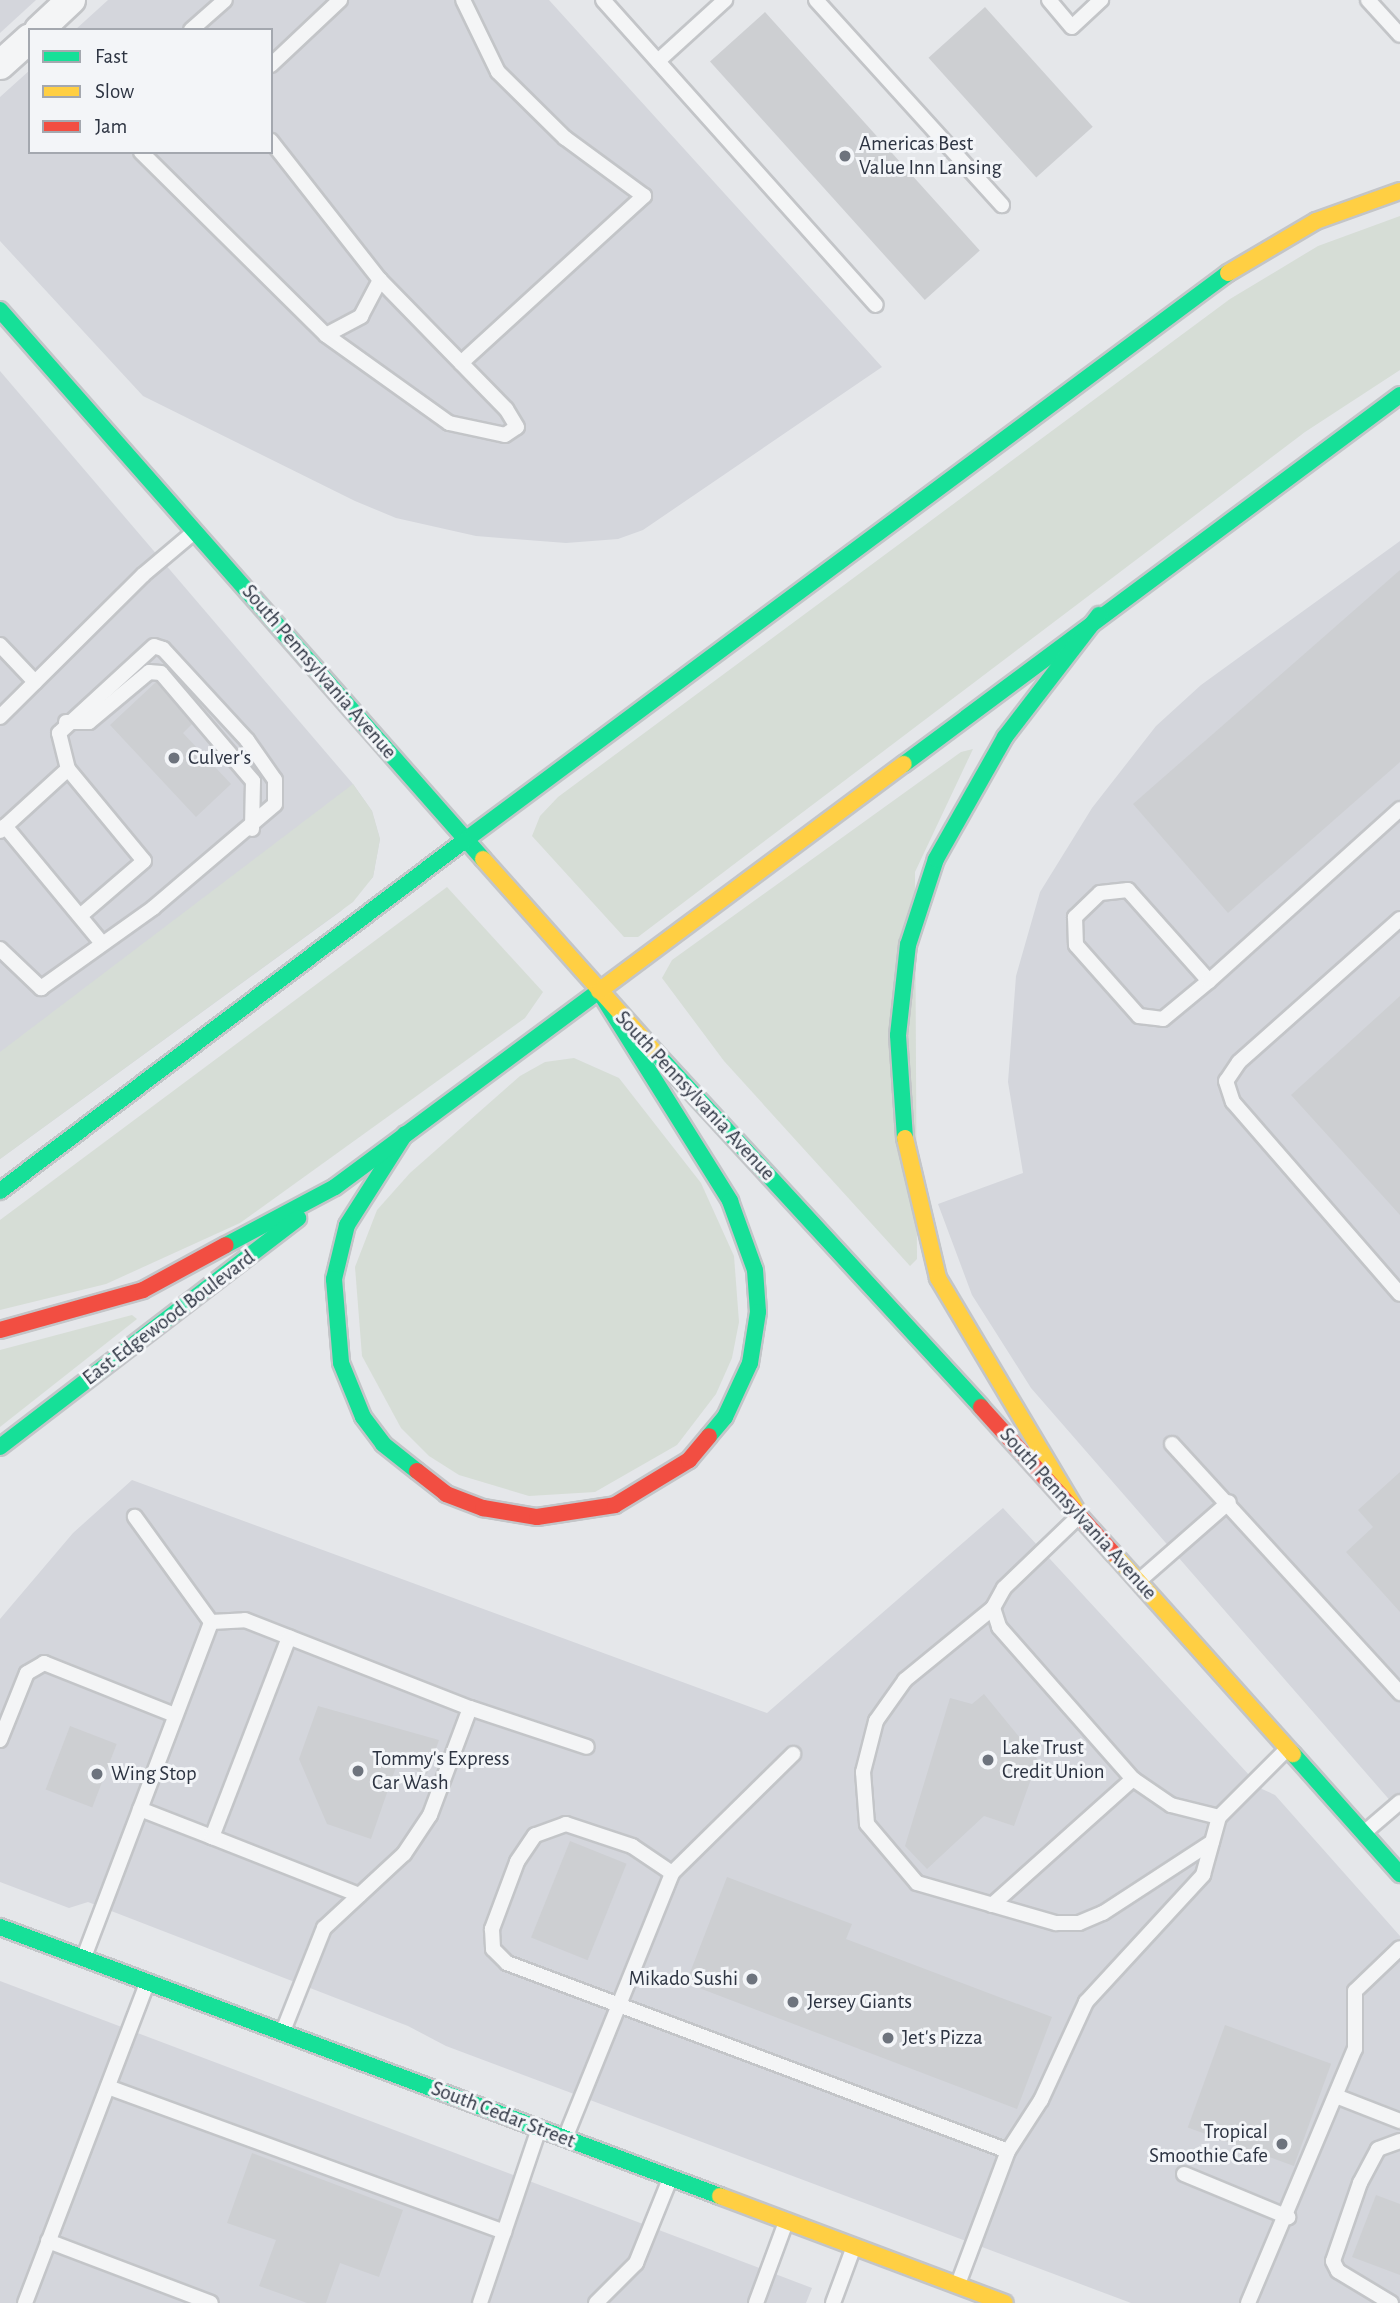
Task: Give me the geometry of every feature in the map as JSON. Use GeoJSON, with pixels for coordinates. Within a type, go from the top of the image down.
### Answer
{"type":"FeatureCollection","features":[{"type":"Feature","properties":{"kind":"main road"},"geometry":{"type":"LineString","coordinates":[[0,1191],[464,841],[1236,267],[1316,221],[1400,191]]}},
{"type":"Feature","properties":{"kind":"main road","name":"South Pennsylvania Avenue"},"geometry":{"type":"LineString","coordinates":[[0,310],[197,528],[464,841],[1080,1516],[1400,1874]]}},
{"type":"Feature","properties":{"kind":"main road"},"geometry":{"type":"LineString","coordinates":[[0,1330],[76,1313],[143,1290],[335,1187],[1099,615],[1400,395]]}},
{"type":"Feature","properties":{"kind":"main road"},"geometry":{"type":"LineString","coordinates":[[1080,1516],[938,1278],[901,1121],[898,1035],[908,945],[936,859],[961,805],[1005,737],[1099,615]]}},
{"type":"Feature","properties":{"kind":"main road"},"geometry":{"type":"LineString","coordinates":[[405,1135],[347,1225],[334,1279],[341,1363],[363,1417],[383,1444],[446,1494],[519,1516],[596,1511],[674,1473],[715,1432],[741,1385],[757,1328],[755,1270],[730,1200],[599,991]]}},
{"type":"Feature","properties":{"kind":"main road","name":"East Edgewood Boulevard"},"geometry":{"type":"LineString","coordinates":[[0,1447],[335,1187]]}},
{"type":"Feature","properties":{"kind":"main road","name":"South Cedar Street"},"geometry":{"type":"LineString","coordinates":[[0,1927],[1005,2303]]}},
{"type":"Feature","properties":{"kind":"street"},"geometry":{"type":"LineString","coordinates":[[44,28],[71,0]]}},
{"type":"Feature","properties":{"kind":"street"},"geometry":{"type":"LineString","coordinates":[[0,65],[28,44]]}},
{"type":"Feature","properties":{"kind":"lane"},"geometry":{"type":"LineString","coordinates":[[193,28],[225,0]]}},
{"type":"Feature","properties":{"kind":"lane"},"geometry":{"type":"LineString","coordinates":[[273,63],[340,0]]}},
{"type":"Feature","properties":{"kind":"lane"},"geometry":{"type":"LineString","coordinates":[[461,363],[644,196],[565,138],[498,72],[463,0]]}},
{"type":"Feature","properties":{"kind":"lane"},"geometry":{"type":"LineString","coordinates":[[603,0],[876,305]]}},
{"type":"Feature","properties":{"kind":"lane"},"geometry":{"type":"LineString","coordinates":[[658,61],[725,0]]}},
{"type":"Feature","properties":{"kind":"lane"},"geometry":{"type":"LineString","coordinates":[[816,0],[1002,205]]}},
{"type":"Feature","properties":{"kind":"lane"},"geometry":{"type":"LineString","coordinates":[[1048,0],[1072,27],[1101,0]]}},
{"type":"Feature","properties":{"kind":"lane"},"geometry":{"type":"LineString","coordinates":[[1368,0],[1400,35]]}},
{"type":"Feature","properties":{"kind":"lane"},"geometry":{"type":"LineString","coordinates":[[143,154],[326,335],[449,423],[505,435],[517,427],[461,363],[380,280],[273,144]]}},
{"type":"Feature","properties":{"kind":"lane"},"geometry":{"type":"LineString","coordinates":[[326,335],[361,316],[380,280]]}},
{"type":"Feature","properties":{"kind":"lane"},"geometry":{"type":"LineString","coordinates":[[0,717],[143,575],[197,528]]}},
{"type":"Feature","properties":{"kind":"lane"},"geometry":{"type":"LineString","coordinates":[[0,645],[35,682]]}},
{"type":"Feature","properties":{"kind":"lane"},"geometry":{"type":"LineString","coordinates":[[0,949],[41,988],[100,941],[153,908],[252,829],[275,804],[275,780],[247,740],[163,649],[144,650],[66,722],[58,745],[68,769],[144,861],[80,916]]}},
{"type":"Feature","properties":{"kind":"lane"},"geometry":{"type":"LineString","coordinates":[[66,722],[89,722],[149,672],[161,673],[253,781],[252,829]]}},
{"type":"Feature","properties":{"kind":"lane"},"geometry":{"type":"LineString","coordinates":[[68,769],[3,829],[100,941]]}},
{"type":"Feature","properties":{"kind":"lane"},"geometry":{"type":"LineString","coordinates":[[1209,981],[1128,890],[1100,893],[1075,917],[1076,945],[1139,1016],[1163,1019],[1209,981],[1400,809]]}},
{"type":"Feature","properties":{"kind":"lane"},"geometry":{"type":"LineString","coordinates":[[1400,919],[1239,1062],[1226,1081],[1233,1102],[1400,1294]]}},
{"type":"Feature","properties":{"kind":"lane"},"geometry":{"type":"LineString","coordinates":[[1172,1444],[1228,1502],[1400,1693]]}},
{"type":"Feature","properties":{"kind":"lane"},"geometry":{"type":"LineString","coordinates":[[1138,1582],[1228,1502]]}},
{"type":"Feature","properties":{"kind":"lane"},"geometry":{"type":"LineString","coordinates":[[1080,1516],[1004,1588],[993,1608],[905,1680],[876,1721],[863,1772],[867,1824],[917,1883],[1056,1923],[1079,1923],[1103,1913],[1212,1842]]}},
{"type":"Feature","properties":{"kind":"lane"},"geometry":{"type":"LineString","coordinates":[[135,1517],[211,1622]]}},
{"type":"Feature","properties":{"kind":"lane"},"geometry":{"type":"LineString","coordinates":[[993,1608],[999,1627],[1133,1779],[1171,1805],[1219,1817]]}},
{"type":"Feature","properties":{"kind":"lane"},"geometry":{"type":"LineString","coordinates":[[211,1622],[245,1620],[470,1708],[587,1747]]}},
{"type":"Feature","properties":{"kind":"lane"},"geometry":{"type":"LineString","coordinates":[[83,1958],[140,1809],[172,1714],[211,1622]]}},
{"type":"Feature","properties":{"kind":"lane"},"geometry":{"type":"LineString","coordinates":[[212,1837],[289,1637]]}},
{"type":"Feature","properties":{"kind":"lane"},"geometry":{"type":"LineString","coordinates":[[0,1740],[27,1673],[44,1663],[172,1714]]}},
{"type":"Feature","properties":{"kind":"lane"},"geometry":{"type":"LineString","coordinates":[[283,2033],[324,1928],[404,1854],[430,1815],[470,1708]]}},
{"type":"Feature","properties":{"kind":"lane"},"geometry":{"type":"LineString","coordinates":[[958,2285],[1009,2151],[1041,2100],[1086,2002],[1203,1875],[1219,1817],[1287,1749]]}},
{"type":"Feature","properties":{"kind":"lane"},"geometry":{"type":"LineString","coordinates":[[565,2138],[617,2002],[672,1873],[793,1754]]}},
{"type":"Feature","properties":{"kind":"lane"},"geometry":{"type":"LineString","coordinates":[[992,1905],[1133,1779]]}},
{"type":"Feature","properties":{"kind":"lane"},"geometry":{"type":"LineString","coordinates":[[1364,1833],[1400,1802]]}},
{"type":"Feature","properties":{"kind":"lane"},"geometry":{"type":"LineString","coordinates":[[140,1809],[359,1895]]}},
{"type":"Feature","properties":{"kind":"lane"},"geometry":{"type":"LineString","coordinates":[[672,1873],[632,1846],[566,1824],[535,1835],[517,1862],[492,1929],[493,1949],[507,1963],[1009,2151]]}},
{"type":"Feature","properties":{"kind":"lane"},"geometry":{"type":"LineString","coordinates":[[1248,2303],[1289,2217],[1354,2049],[1356,1991],[1400,1948]]}},
{"type":"Feature","properties":{"kind":"lane"},"geometry":{"type":"LineString","coordinates":[[24,2303],[148,1982]]}},
{"type":"Feature","properties":{"kind":"lane"},"geometry":{"type":"LineString","coordinates":[[108,2087],[504,2232]]}},
{"type":"Feature","properties":{"kind":"lane"},"geometry":{"type":"LineString","coordinates":[[1335,2096],[1400,2121]]}},
{"type":"Feature","properties":{"kind":"lane"},"geometry":{"type":"LineString","coordinates":[[480,2303],[539,2129]]}},
{"type":"Feature","properties":{"kind":"lane"},"geometry":{"type":"LineString","coordinates":[[1391,2303],[1338,2271],[1333,2261],[1360,2183],[1378,2149],[1400,2141]]}},
{"type":"Feature","properties":{"kind":"lane"},"geometry":{"type":"LineString","coordinates":[[1184,2174],[1289,2217]]}},
{"type":"Feature","properties":{"kind":"lane"},"geometry":{"type":"LineString","coordinates":[[596,2303],[636,2263],[671,2178]]}},
{"type":"Feature","properties":{"kind":"lane"},"geometry":{"type":"LineString","coordinates":[[756,2303],[786,2221]]}},
{"type":"Feature","properties":{"kind":"lane"},"geometry":{"type":"LineString","coordinates":[[48,2241],[211,2303]]}},
{"type":"Feature","properties":{"kind":"lane"},"geometry":{"type":"LineString","coordinates":[[833,2303],[854,2246]]}},
{"type":"Feature","properties":{"kind":"shaded area"},"geometry":{"type":"Polygon","coordinates":[[[0,0],[36,0],[0,33],[0,0]]]}},
{"type":"Feature","properties":{"kind":"shaded area"},"geometry":{"type":"Polygon","coordinates":[[[108,0],[549,0],[882,367],[643,530],[618,539],[566,543],[476,536],[396,518],[355,501],[143,396],[0,241],[0,97],[28,72],[28,154],[273,154],[273,28],[77,28],[108,0]]]}},
{"type":"Feature","properties":{"kind":"shaded area"},"geometry":{"type":"Polygon","coordinates":[[[1400,216],[1400,370],[1305,432],[638,937],[624,937],[532,836],[540,816],[558,797],[1230,299],[1318,246],[1400,216]]]}},
{"type":"Feature","properties":{"kind":"shaded area"},"geometry":{"type":"Polygon","coordinates":[[[0,371],[353,784],[372,811],[380,839],[373,877],[341,911],[0,1159],[0,371]]]}},
{"type":"Feature","properties":{"kind":"shaded area"},"geometry":{"type":"Polygon","coordinates":[[[1400,541],[1400,1812],[1031,1388],[972,1295],[938,1204],[1023,1173],[1008,1082],[1016,976],[1040,892],[1092,808],[1156,726],[1201,685],[1400,541]]]}},
{"type":"Feature","properties":{"kind":"shaded area"},"geometry":{"type":"Polygon","coordinates":[[[973,749],[915,872],[917,1259],[910,1266],[724,1061],[662,978],[672,960],[961,752],[973,749]]]}},
{"type":"Feature","properties":{"kind":"shaded area"},"geometry":{"type":"Polygon","coordinates":[[[353,784],[372,811],[380,839],[373,877],[353,902],[0,1159],[0,1052],[353,784]]]}},
{"type":"Feature","properties":{"kind":"shaded area"},"geometry":{"type":"Polygon","coordinates":[[[447,887],[543,992],[525,1018],[240,1223],[106,1284],[0,1310],[0,1220],[447,887]]]}},
{"type":"Feature","properties":{"kind":"shaded area"},"geometry":{"type":"Polygon","coordinates":[[[574,1058],[619,1078],[701,1183],[734,1256],[739,1322],[732,1358],[716,1394],[677,1445],[595,1492],[529,1496],[459,1475],[429,1456],[401,1428],[362,1356],[355,1267],[377,1210],[410,1173],[520,1076],[545,1062],[574,1058]]]}},
{"type":"Feature","properties":{"kind":"shaded area"},"geometry":{"type":"Polygon","coordinates":[[[132,1315],[137,1319],[0,1427],[0,1350],[132,1315]]]}},
{"type":"Feature","properties":{"kind":"shaded area"},"geometry":{"type":"Polygon","coordinates":[[[132,1480],[767,1713],[1003,1508],[1262,1789],[1275,1795],[1400,1936],[1400,2303],[1131,2303],[446,2046],[408,2026],[88,1902],[69,1908],[0,1882],[0,1619],[73,1533],[132,1480]]]}},
{"type":"Feature","properties":{"kind":"shaded area"},"geometry":{"type":"Polygon","coordinates":[[[0,1981],[812,2288],[806,2303],[0,2303],[0,1981]]]}},
{"type":"Feature","properties":{"kind":"building"},"geometry":{"type":"Polygon","coordinates":[[[985,7],[1093,127],[1036,178],[929,58],[985,7]]]}},
{"type":"Feature","properties":{"kind":"building","name":"Americas Best Value Inn Lansing"},"geometry":{"type":"Polygon","coordinates":[[[765,12],[980,251],[925,300],[710,62],[765,12]]]}},
{"type":"Feature","properties":{"kind":"building"},"geometry":{"type":"Polygon","coordinates":[[[1400,570],[1400,762],[1228,913],[1133,804],[1400,570]]]}},
{"type":"Feature","properties":{"kind":"building","name":"Culver's"},"geometry":{"type":"Polygon","coordinates":[[[156,682],[192,724],[183,733],[231,784],[196,817],[110,725],[156,682]]]}},
{"type":"Feature","properties":{"kind":"building"},"geometry":{"type":"Polygon","coordinates":[[[1400,996],[1400,1215],[1291,1095],[1400,996]]]}},
{"type":"Feature","properties":{"kind":"building"},"geometry":{"type":"Polygon","coordinates":[[[1400,1472],[1400,1612],[1346,1552],[1373,1527],[1358,1510],[1400,1472]]]}},
{"type":"Feature","properties":{"kind":"building"},"geometry":{"type":"Polygon","coordinates":[[[984,1694],[1038,1760],[1014,1826],[984,1816],[927,1869],[905,1846],[950,1698],[972,1704],[984,1694]]]}},
{"type":"Feature","properties":{"kind":"building","name":"Tommy's Express Car Wash"},"geometry":{"type":"Polygon","coordinates":[[[318,1706],[439,1740],[427,1774],[397,1764],[371,1839],[327,1824],[299,1759],[318,1706]]]}},
{"type":"Feature","properties":{"kind":"building"},"geometry":{"type":"Polygon","coordinates":[[[70,1726],[117,1744],[92,1807],[46,1789],[70,1726]]]}},
{"type":"Feature","properties":{"kind":"building"},"geometry":{"type":"Polygon","coordinates":[[[570,1841],[627,1864],[588,1960],[531,1937],[570,1841]]]}},
{"type":"Feature","properties":{"kind":"building"},"geometry":{"type":"Polygon","coordinates":[[[727,1877],[852,1924],[846,1939],[1052,2017],[1017,2109],[686,1983],[727,1877]]]}},
{"type":"Feature","properties":{"kind":"building"},"geometry":{"type":"Polygon","coordinates":[[[1225,2025],[1331,2064],[1294,2166],[1188,2127],[1225,2025]]]}},
{"type":"Feature","properties":{"kind":"building"},"geometry":{"type":"Polygon","coordinates":[[[252,2153],[403,2210],[379,2277],[340,2263],[326,2303],[307,2303],[259,2286],[276,2240],[227,2223],[252,2153]]]}},
{"type":"Feature","properties":{"kind":"building"},"geometry":{"type":"Polygon","coordinates":[[[1376,2195],[1400,2204],[1400,2275],[1352,2257],[1376,2195]]]}},
{"type":"Feature","properties":{"kind":"traffic: fast"},"geometry":{"type":"LineString","coordinates":[[464,841],[1228,273]]}},
{"type":"Feature","properties":{"kind":"traffic: fast"},"geometry":{"type":"LineString","coordinates":[[0,310],[483,859]]}},
{"type":"Feature","properties":{"kind":"traffic: fast"},"geometry":{"type":"LineString","coordinates":[[904,764],[1400,395]]}},
{"type":"Feature","properties":{"kind":"traffic: fast"},"geometry":{"type":"LineString","coordinates":[[905,1138],[898,1035],[908,945],[936,859],[1005,737],[1099,615]]}},
{"type":"Feature","properties":{"kind":"traffic: fast"},"geometry":{"type":"LineString","coordinates":[[0,1191],[464,841]]}},
{"type":"Feature","properties":{"kind":"traffic: fast"},"geometry":{"type":"LineString","coordinates":[[226,1245],[335,1187],[599,991],[730,1201],[755,1270],[758,1312],[750,1363],[725,1417],[709,1436]]}},
{"type":"Feature","properties":{"kind":"traffic: fast"},"geometry":{"type":"LineString","coordinates":[[654,1051],[981,1407]]}},
{"type":"Feature","properties":{"kind":"traffic: fast"},"geometry":{"type":"LineString","coordinates":[[405,1134],[347,1225],[334,1279],[341,1363],[363,1417],[383,1444],[417,1471]]}},
{"type":"Feature","properties":{"kind":"traffic: fast"},"geometry":{"type":"LineString","coordinates":[[0,1447],[298,1218]]}},
{"type":"Feature","properties":{"kind":"traffic: fast"},"geometry":{"type":"LineString","coordinates":[[1293,1754],[1400,1874]]}},
{"type":"Feature","properties":{"kind":"traffic: fast"},"geometry":{"type":"LineString","coordinates":[[0,1927],[720,2196]]}},
{"type":"Feature","properties":{"kind":"traffic: slow"},"geometry":{"type":"LineString","coordinates":[[1228,273],[1316,221],[1400,191]]}},
{"type":"Feature","properties":{"kind":"traffic: slow"},"geometry":{"type":"LineString","coordinates":[[599,991],[904,764]]}},
{"type":"Feature","properties":{"kind":"traffic: slow"},"geometry":{"type":"LineString","coordinates":[[483,859],[654,1051]]}},
{"type":"Feature","properties":{"kind":"traffic: slow"},"geometry":{"type":"LineString","coordinates":[[905,1138],[938,1278],[1080,1516]]}},
{"type":"Feature","properties":{"kind":"traffic: slow"},"geometry":{"type":"LineString","coordinates":[[1113,1553],[1293,1754]]}},
{"type":"Feature","properties":{"kind":"traffic: slow"},"geometry":{"type":"LineString","coordinates":[[720,2196],[1005,2303]]}},
{"type":"Feature","properties":{"kind":"traffic: jam"},"geometry":{"type":"LineString","coordinates":[[0,1330],[143,1290],[226,1245]]}},
{"type":"Feature","properties":{"kind":"traffic: jam"},"geometry":{"type":"LineString","coordinates":[[981,1407],[1113,1553]]}},
{"type":"Feature","properties":{"kind":"traffic: jam"},"geometry":{"type":"LineString","coordinates":[[417,1471],[446,1494],[483,1508],[537,1517],[615,1505],[689,1460],[709,1436]]}},
{"type":"Feature","properties":{"kind":"place","name":"Americas Best Value Inn Lansing"},"geometry":{"type":"Point","coordinates":[845,156]}},
{"type":"Feature","properties":{"kind":"place","name":"Culver's"},"geometry":{"type":"Point","coordinates":[174,758]}},
{"type":"Feature","properties":{"kind":"place","name":"Lake Trust Credit Union"},"geometry":{"type":"Point","coordinates":[988,1760]}},
{"type":"Feature","properties":{"kind":"place","name":"Tommy's Express Car Wash"},"geometry":{"type":"Point","coordinates":[358,1771]}},
{"type":"Feature","properties":{"kind":"place","name":"Wing Stop"},"geometry":{"type":"Point","coordinates":[97,1774]}},
{"type":"Feature","properties":{"kind":"place","name":"Mikado Sushi"},"geometry":{"type":"Point","coordinates":[752,1979]}},
{"type":"Feature","properties":{"kind":"place","name":"Jersey Giants"},"geometry":{"type":"Point","coordinates":[793,2002]}},
{"type":"Feature","properties":{"kind":"place","name":"Jet's Pizza"},"geometry":{"type":"Point","coordinates":[888,2038]}},
{"type":"Feature","properties":{"kind":"place","name":"Tropical Smoothie Cafe"},"geometry":{"type":"Point","coordinates":[1282,2144]}}]}
